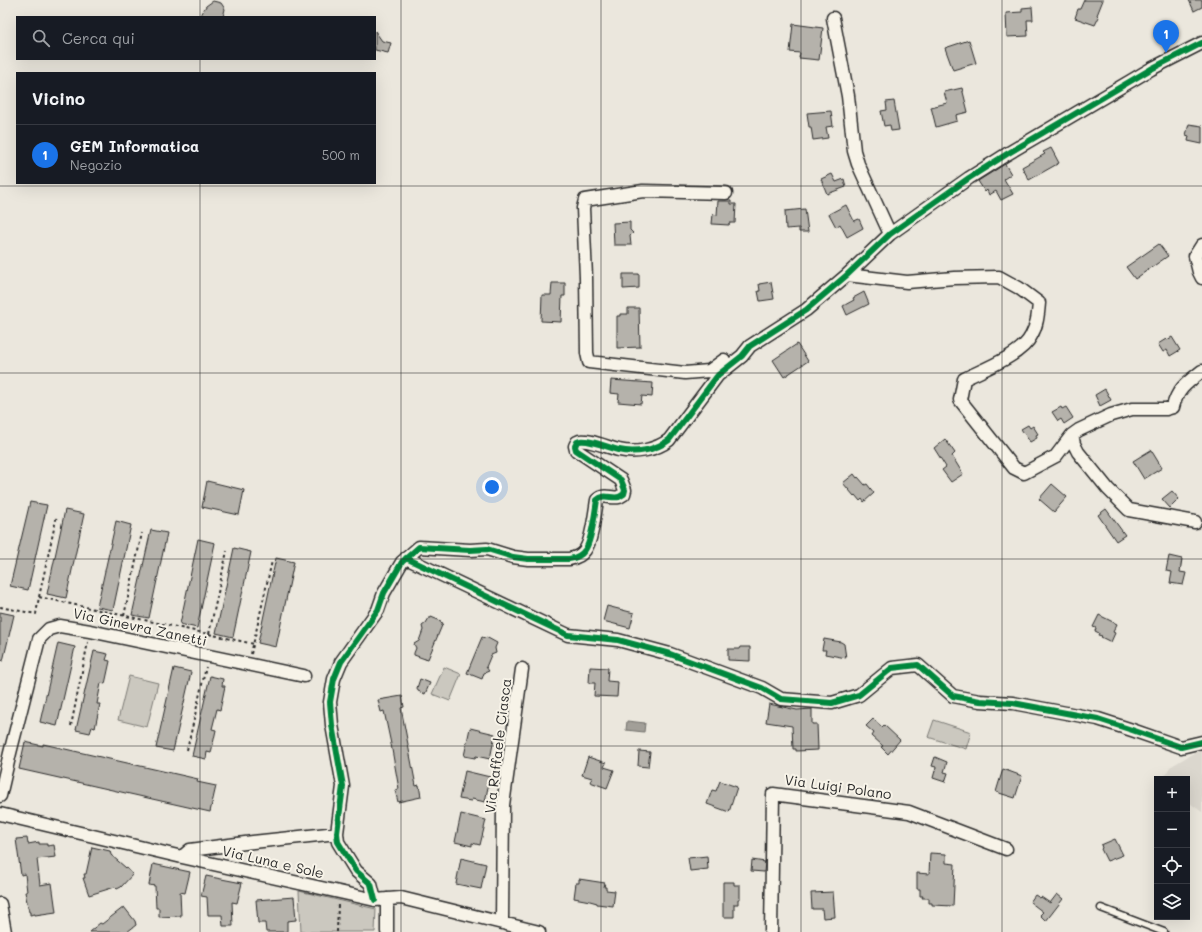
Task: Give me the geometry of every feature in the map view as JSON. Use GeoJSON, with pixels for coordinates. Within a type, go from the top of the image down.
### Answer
{"type":"FeatureCollection","features":[{"type":"Feature","properties":{"kind":"street"},"geometry":{"type":"LineString","coordinates":[[834,18],[848,96],[854,151],[858,164],[890,234]]}},
{"type":"Feature","properties":{"kind":"street"},"geometry":{"type":"LineString","coordinates":[[726,193],[643,191],[585,200],[583,208],[587,353],[589,362],[685,373],[709,371],[726,358],[750,346],[806,310],[848,274],[890,234],[969,178],[1151,69],[1202,43]]}},
{"type":"Feature","properties":{"kind":"street"},"geometry":{"type":"LineString","coordinates":[[1202,245],[1195,256],[1202,278]]}},
{"type":"Feature","properties":{"kind":"street"},"geometry":{"type":"LineString","coordinates":[[848,274],[907,282],[954,278],[1000,277],[1020,288],[1039,303],[1037,322],[1031,338],[1016,353],[964,379],[960,400],[1014,468],[1024,473],[1056,456],[1072,435],[1079,430],[1111,415],[1132,409],[1166,409],[1173,407],[1175,397],[1184,386],[1202,371]]}},
{"type":"Feature","properties":{"kind":"street"},"geometry":{"type":"LineString","coordinates":[[387,932],[381,899],[371,884],[356,871],[338,842],[337,833],[343,786],[332,725],[330,702],[334,679],[341,662],[378,610],[384,594],[402,562],[419,547],[470,550],[488,549],[513,557],[528,559],[569,559],[581,555],[588,545],[597,500],[604,496],[619,497],[624,494],[625,490],[621,480],[576,450],[575,446],[577,442],[583,440],[620,451],[647,450],[661,446],[669,440],[718,375],[742,356],[750,346]]}},
{"type":"Feature","properties":{"kind":"street"},"geometry":{"type":"LineString","coordinates":[[1072,435],[1078,452],[1108,489],[1129,510],[1195,522]]}},
{"type":"Feature","properties":{"kind":"street"},"geometry":{"type":"LineString","coordinates":[[406,558],[568,635],[618,640],[670,654],[762,688],[781,699],[832,703],[859,695],[892,668],[918,665],[953,696],[980,701],[1013,703],[1098,719],[1181,747],[1202,742]]}},
{"type":"Feature","properties":{"kind":"street","name":"Via Ginevra Zanetti"},"geometry":{"type":"LineString","coordinates":[[0,796],[39,639],[49,629],[60,626],[90,631],[304,676]]}},
{"type":"Feature","properties":{"kind":"street","name":"Via Raffaele Ciasca"},"geometry":{"type":"LineString","coordinates":[[502,922],[504,805],[522,669]]}},
{"type":"Feature","properties":{"kind":"street","name":"Via Luigi Polano"},"geometry":{"type":"LineString","coordinates":[[770,932],[773,794],[909,812],[1006,849]]}},
{"type":"Feature","properties":{"kind":"street","name":"Via Luna e Sole"},"geometry":{"type":"LineString","coordinates":[[0,814],[182,857],[381,899],[401,898],[539,932]]}},
{"type":"Feature","properties":{"kind":"street"},"geometry":{"type":"LineString","coordinates":[[182,857],[190,850],[337,833]]}},
{"type":"Feature","properties":{"kind":"street"},"geometry":{"type":"LineString","coordinates":[[0,904],[5,932]]}},
{"type":"Feature","properties":{"kind":"lane"},"geometry":{"type":"LineString","coordinates":[[1101,908],[1164,932]]}},
{"type":"Feature","properties":{"kind":"path"},"geometry":{"type":"LineString","coordinates":[[0,607],[36,614],[57,515]]}},
{"type":"Feature","properties":{"kind":"path"},"geometry":{"type":"LineString","coordinates":[[124,616],[142,533]]}},
{"type":"Feature","properties":{"kind":"path"},"geometry":{"type":"LineString","coordinates":[[209,634],[227,551]]}},
{"type":"Feature","properties":{"kind":"path"},"geometry":{"type":"LineString","coordinates":[[249,665],[272,561]]}},
{"type":"Feature","properties":{"kind":"path"},"geometry":{"type":"LineString","coordinates":[[39,597],[254,644]]}},
{"type":"Feature","properties":{"kind":"path"},"geometry":{"type":"LineString","coordinates":[[71,726],[90,631]]}},
{"type":"Feature","properties":{"kind":"path"},"geometry":{"type":"LineString","coordinates":[[187,750],[208,656]]}},
{"type":"Feature","properties":{"kind":"shaded area"},"geometry":{"type":"Polygon","coordinates":[[[444,667],[461,674],[450,701],[432,694],[444,667]]]}},
{"type":"Feature","properties":{"kind":"shaded area"},"geometry":{"type":"Polygon","coordinates":[[[129,676],[158,683],[147,727],[118,720],[129,676]]]}},
{"type":"Feature","properties":{"kind":"shaded area"},"geometry":{"type":"Polygon","coordinates":[[[934,720],[971,732],[966,749],[928,737],[934,720]]]}},
{"type":"Feature","properties":{"kind":"shaded area"},"geometry":{"type":"Polygon","coordinates":[[[627,721],[645,723],[644,732],[626,730],[627,721]]]}},
{"type":"Feature","properties":{"kind":"shaded area"},"geometry":{"type":"Polygon","coordinates":[[[1202,748],[1202,812],[1190,803],[1190,776],[1165,776],[1170,767],[1202,748]]]}},
{"type":"Feature","properties":{"kind":"shaded area"},"geometry":{"type":"Polygon","coordinates":[[[299,891],[376,909],[375,932],[301,932],[299,891]]]}},
{"type":"Feature","properties":{"kind":"building"},"geometry":{"type":"Polygon","coordinates":[[[1084,0],[1103,0],[1097,15],[1099,17],[1095,25],[1075,18],[1078,9],[1080,9],[1084,0]]]}},
{"type":"Feature","properties":{"kind":"building"},"geometry":{"type":"Polygon","coordinates":[[[1189,0],[1202,0],[1202,7],[1194,11],[1189,0]]]}},
{"type":"Feature","properties":{"kind":"building"},"geometry":{"type":"Polygon","coordinates":[[[213,1],[221,3],[225,9],[223,16],[201,16],[206,6],[213,1]]]}},
{"type":"Feature","properties":{"kind":"building"},"geometry":{"type":"Polygon","coordinates":[[[1032,7],[1033,20],[1027,20],[1028,36],[1007,37],[1006,13],[1022,12],[1022,8],[1032,7]]]}},
{"type":"Feature","properties":{"kind":"building"},"geometry":{"type":"Polygon","coordinates":[[[793,24],[823,28],[819,60],[799,58],[800,53],[790,52],[793,24]]]}},
{"type":"Feature","properties":{"kind":"building"},"geometry":{"type":"Polygon","coordinates":[[[376,32],[382,41],[391,43],[388,53],[376,50],[376,32]]]}},
{"type":"Feature","properties":{"kind":"building"},"geometry":{"type":"Polygon","coordinates":[[[969,40],[976,63],[953,70],[945,48],[969,40]]]}},
{"type":"Feature","properties":{"kind":"building"},"geometry":{"type":"Polygon","coordinates":[[[962,88],[968,112],[956,115],[957,121],[936,127],[931,107],[947,103],[944,92],[962,88]]]}},
{"type":"Feature","properties":{"kind":"building"},"geometry":{"type":"Polygon","coordinates":[[[894,101],[899,130],[891,131],[890,125],[884,126],[881,111],[887,110],[886,102],[894,101]]]}},
{"type":"Feature","properties":{"kind":"building"},"geometry":{"type":"Polygon","coordinates":[[[831,111],[833,126],[826,127],[828,138],[813,140],[807,113],[831,111]]]}},
{"type":"Feature","properties":{"kind":"building"},"geometry":{"type":"Polygon","coordinates":[[[1189,124],[1202,126],[1202,144],[1188,141],[1189,136],[1186,135],[1189,124]]]}},
{"type":"Feature","properties":{"kind":"building"},"geometry":{"type":"Polygon","coordinates":[[[1051,148],[1059,163],[1029,180],[1022,167],[1045,154],[1043,152],[1051,148]]]}},
{"type":"Feature","properties":{"kind":"building"},"geometry":{"type":"Polygon","coordinates":[[[1005,164],[1011,174],[1004,179],[1013,194],[1001,200],[996,191],[989,195],[987,190],[985,192],[978,181],[1005,164]]]}},
{"type":"Feature","properties":{"kind":"building"},"geometry":{"type":"Polygon","coordinates":[[[832,174],[836,182],[844,179],[846,187],[827,194],[821,179],[832,174]]]}},
{"type":"Feature","properties":{"kind":"building"},"geometry":{"type":"Polygon","coordinates":[[[718,201],[731,201],[731,204],[736,204],[735,223],[730,223],[729,225],[712,224],[713,214],[717,215],[718,201]]]}},
{"type":"Feature","properties":{"kind":"building"},"geometry":{"type":"Polygon","coordinates":[[[846,205],[854,221],[859,219],[863,228],[847,237],[840,224],[836,227],[829,214],[846,205]]]}},
{"type":"Feature","properties":{"kind":"building"},"geometry":{"type":"Polygon","coordinates":[[[805,209],[808,232],[799,232],[799,228],[786,229],[785,211],[805,209]]]}},
{"type":"Feature","properties":{"kind":"building"},"geometry":{"type":"Polygon","coordinates":[[[630,222],[630,230],[633,233],[630,236],[631,245],[614,245],[613,223],[630,222]]]}},
{"type":"Feature","properties":{"kind":"building"},"geometry":{"type":"Polygon","coordinates":[[[1159,244],[1168,256],[1135,279],[1126,267],[1159,244]]]}},
{"type":"Feature","properties":{"kind":"building"},"geometry":{"type":"Polygon","coordinates":[[[623,274],[639,274],[639,288],[623,289],[623,274]]]}},
{"type":"Feature","properties":{"kind":"building"},"geometry":{"type":"Polygon","coordinates":[[[771,282],[774,299],[760,301],[758,291],[760,291],[759,284],[771,282]]]}},
{"type":"Feature","properties":{"kind":"building"},"geometry":{"type":"Polygon","coordinates":[[[552,283],[565,283],[565,296],[562,296],[561,322],[541,321],[542,295],[551,295],[552,283]]]}},
{"type":"Feature","properties":{"kind":"building"},"geometry":{"type":"Polygon","coordinates":[[[864,292],[869,304],[847,315],[843,306],[864,292]]]}},
{"type":"Feature","properties":{"kind":"building"},"geometry":{"type":"Polygon","coordinates":[[[628,308],[639,308],[640,347],[617,348],[617,316],[620,316],[620,314],[628,314],[628,308]]]}},
{"type":"Feature","properties":{"kind":"building"},"geometry":{"type":"Polygon","coordinates":[[[1172,337],[1180,350],[1170,356],[1167,350],[1163,352],[1158,344],[1172,337]]]}},
{"type":"Feature","properties":{"kind":"building"},"geometry":{"type":"Polygon","coordinates":[[[797,344],[808,361],[784,377],[773,360],[797,344]]]}},
{"type":"Feature","properties":{"kind":"building"},"geometry":{"type":"Polygon","coordinates":[[[611,380],[653,383],[652,397],[642,396],[641,404],[618,402],[619,394],[610,393],[611,380]]]}},
{"type":"Feature","properties":{"kind":"building"},"geometry":{"type":"Polygon","coordinates":[[[1105,389],[1111,400],[1100,406],[1095,395],[1105,389]]]}},
{"type":"Feature","properties":{"kind":"building"},"geometry":{"type":"Polygon","coordinates":[[[1061,407],[1062,409],[1066,407],[1073,418],[1064,424],[1061,419],[1058,421],[1052,412],[1061,407]]]}},
{"type":"Feature","properties":{"kind":"building"},"geometry":{"type":"Polygon","coordinates":[[[1028,425],[1030,428],[1033,426],[1038,434],[1036,435],[1037,438],[1030,442],[1021,429],[1028,425]]]}},
{"type":"Feature","properties":{"kind":"building"},"geometry":{"type":"Polygon","coordinates":[[[945,439],[955,453],[952,456],[963,474],[951,482],[942,470],[946,467],[934,448],[945,439]]]}},
{"type":"Feature","properties":{"kind":"building"},"geometry":{"type":"Polygon","coordinates":[[[1151,450],[1162,468],[1144,479],[1133,461],[1151,450]]]}},
{"type":"Feature","properties":{"kind":"building"},"geometry":{"type":"Polygon","coordinates":[[[854,474],[865,485],[867,484],[874,493],[864,502],[862,499],[860,501],[855,495],[854,496],[843,483],[854,474]]]}},
{"type":"Feature","properties":{"kind":"building"},"geometry":{"type":"Polygon","coordinates":[[[207,481],[244,490],[239,515],[202,507],[207,481]]]}},
{"type":"Feature","properties":{"kind":"building"},"geometry":{"type":"Polygon","coordinates":[[[1052,484],[1067,497],[1054,512],[1039,499],[1052,484]]]}},
{"type":"Feature","properties":{"kind":"building"},"geometry":{"type":"Polygon","coordinates":[[[1172,491],[1179,499],[1170,508],[1162,499],[1172,491]]]}},
{"type":"Feature","properties":{"kind":"building"},"geometry":{"type":"Polygon","coordinates":[[[30,502],[47,505],[28,590],[10,586],[30,502]]]}},
{"type":"Feature","properties":{"kind":"building"},"geometry":{"type":"Polygon","coordinates":[[[1106,509],[1125,535],[1116,541],[1098,515],[1106,509]]]}},
{"type":"Feature","properties":{"kind":"building"},"geometry":{"type":"Polygon","coordinates":[[[65,510],[84,514],[66,598],[47,594],[65,510]]]}},
{"type":"Feature","properties":{"kind":"building"},"geometry":{"type":"Polygon","coordinates":[[[116,521],[131,525],[113,610],[97,607],[116,521]]]}},
{"type":"Feature","properties":{"kind":"building"},"geometry":{"type":"Polygon","coordinates":[[[151,530],[167,533],[149,618],[132,615],[151,530]]]}},
{"type":"Feature","properties":{"kind":"building"},"geometry":{"type":"Polygon","coordinates":[[[198,539],[215,543],[197,628],[180,624],[198,539]]]}},
{"type":"Feature","properties":{"kind":"building"},"geometry":{"type":"Polygon","coordinates":[[[234,548],[251,552],[233,637],[216,633],[234,548]]]}},
{"type":"Feature","properties":{"kind":"building"},"geometry":{"type":"Polygon","coordinates":[[[1169,556],[1182,559],[1180,572],[1186,573],[1183,585],[1170,583],[1172,572],[1166,571],[1169,556]]]}},
{"type":"Feature","properties":{"kind":"building"},"geometry":{"type":"Polygon","coordinates":[[[276,558],[294,562],[276,647],[258,643],[276,558]]]}},
{"type":"Feature","properties":{"kind":"building"},"geometry":{"type":"Polygon","coordinates":[[[607,606],[634,613],[630,628],[603,621],[607,606]]]}},
{"type":"Feature","properties":{"kind":"building"},"geometry":{"type":"Polygon","coordinates":[[[0,612],[14,615],[3,661],[0,660],[0,612]]]}},
{"type":"Feature","properties":{"kind":"building"},"geometry":{"type":"Polygon","coordinates":[[[1099,615],[1117,624],[1113,632],[1115,633],[1111,642],[1098,635],[1099,633],[1095,631],[1096,628],[1093,627],[1099,615]]]}},
{"type":"Feature","properties":{"kind":"building"},"geometry":{"type":"Polygon","coordinates":[[[431,617],[443,623],[428,659],[425,659],[414,655],[416,648],[414,644],[419,641],[423,630],[422,626],[431,617]]]}},
{"type":"Feature","properties":{"kind":"building"},"geometry":{"type":"Polygon","coordinates":[[[482,637],[486,637],[497,643],[495,648],[496,653],[491,655],[486,667],[489,671],[484,673],[482,679],[467,673],[482,637]]]}},
{"type":"Feature","properties":{"kind":"building"},"geometry":{"type":"Polygon","coordinates":[[[824,639],[841,642],[844,644],[846,658],[825,654],[826,650],[822,650],[824,639]]]}},
{"type":"Feature","properties":{"kind":"building"},"geometry":{"type":"Polygon","coordinates":[[[58,643],[75,647],[57,726],[40,722],[58,643]]]}},
{"type":"Feature","properties":{"kind":"building"},"geometry":{"type":"Polygon","coordinates":[[[740,647],[750,647],[750,661],[728,660],[728,649],[739,649],[740,647]]]}},
{"type":"Feature","properties":{"kind":"building"},"geometry":{"type":"Polygon","coordinates":[[[94,651],[108,654],[106,660],[110,661],[105,684],[101,683],[97,704],[100,704],[95,728],[92,727],[90,733],[76,730],[94,651]]]}},
{"type":"Feature","properties":{"kind":"building"},"geometry":{"type":"Polygon","coordinates":[[[590,667],[608,668],[607,681],[618,682],[617,697],[594,696],[595,683],[589,683],[590,667]]]}},
{"type":"Feature","properties":{"kind":"building"},"geometry":{"type":"Polygon","coordinates":[[[174,668],[191,672],[173,751],[156,748],[174,668]]]}},
{"type":"Feature","properties":{"kind":"building"},"geometry":{"type":"Polygon","coordinates":[[[210,676],[223,679],[222,686],[225,686],[220,710],[217,709],[212,729],[216,730],[211,753],[207,752],[206,759],[192,756],[210,676]]]}},
{"type":"Feature","properties":{"kind":"building"},"geometry":{"type":"Polygon","coordinates":[[[420,679],[430,683],[425,694],[418,691],[417,688],[420,679]]]}},
{"type":"Feature","properties":{"kind":"building"},"geometry":{"type":"Polygon","coordinates":[[[402,696],[404,707],[401,708],[416,786],[419,785],[421,797],[398,802],[395,790],[399,789],[391,744],[384,711],[381,712],[378,700],[402,696]]]}},
{"type":"Feature","properties":{"kind":"building"},"geometry":{"type":"Polygon","coordinates":[[[769,704],[797,710],[812,709],[812,724],[817,724],[818,750],[796,751],[796,749],[793,749],[792,726],[766,722],[769,704]]]}},
{"type":"Feature","properties":{"kind":"building"},"geometry":{"type":"Polygon","coordinates":[[[873,719],[882,727],[884,725],[900,740],[888,754],[881,747],[883,746],[872,736],[874,733],[866,726],[873,719]]]}},
{"type":"Feature","properties":{"kind":"building"},"geometry":{"type":"Polygon","coordinates":[[[470,728],[495,734],[490,759],[476,756],[475,758],[464,756],[470,728]]]}},
{"type":"Feature","properties":{"kind":"building"},"geometry":{"type":"Polygon","coordinates":[[[25,742],[43,746],[43,744],[198,779],[197,782],[216,786],[210,812],[19,769],[25,742]]]}},
{"type":"Feature","properties":{"kind":"building"},"geometry":{"type":"Polygon","coordinates":[[[639,751],[650,752],[648,767],[638,766],[639,751]]]}},
{"type":"Feature","properties":{"kind":"building"},"geometry":{"type":"Polygon","coordinates":[[[588,757],[606,763],[604,767],[614,770],[607,788],[590,782],[592,778],[582,775],[588,757]]]}},
{"type":"Feature","properties":{"kind":"building"},"geometry":{"type":"Polygon","coordinates":[[[935,757],[947,762],[944,772],[948,773],[945,782],[933,778],[936,767],[932,766],[935,757]]]}},
{"type":"Feature","properties":{"kind":"building"},"geometry":{"type":"Polygon","coordinates":[[[1003,769],[1022,776],[1015,798],[996,792],[1003,769]]]}},
{"type":"Feature","properties":{"kind":"building"},"geometry":{"type":"Polygon","coordinates":[[[465,771],[490,777],[485,802],[472,799],[471,801],[459,799],[465,771]]]}},
{"type":"Feature","properties":{"kind":"building"},"geometry":{"type":"Polygon","coordinates":[[[720,781],[737,787],[729,812],[707,804],[712,790],[716,791],[720,781]]]}},
{"type":"Feature","properties":{"kind":"building"},"geometry":{"type":"Polygon","coordinates":[[[461,814],[486,820],[480,845],[472,843],[472,846],[455,842],[461,814]]]}},
{"type":"Feature","properties":{"kind":"building"},"geometry":{"type":"Polygon","coordinates":[[[27,838],[28,844],[39,842],[39,844],[47,844],[47,846],[54,845],[56,857],[37,859],[40,885],[52,883],[56,912],[30,915],[25,892],[27,892],[25,874],[21,875],[16,839],[27,838]]]}},
{"type":"Feature","properties":{"kind":"building"},"geometry":{"type":"Polygon","coordinates":[[[1115,839],[1123,855],[1107,861],[1101,849],[1101,845],[1115,839]]]}},
{"type":"Feature","properties":{"kind":"building"},"geometry":{"type":"Polygon","coordinates":[[[92,847],[110,851],[111,855],[133,874],[121,887],[117,889],[115,887],[89,895],[83,878],[85,878],[84,874],[86,874],[92,847]]]}},
{"type":"Feature","properties":{"kind":"building"},"geometry":{"type":"Polygon","coordinates":[[[930,853],[946,854],[946,863],[955,864],[953,906],[932,905],[932,903],[929,903],[929,898],[922,898],[923,896],[920,896],[920,889],[917,889],[917,873],[929,874],[930,853]]]}},
{"type":"Feature","properties":{"kind":"building"},"geometry":{"type":"Polygon","coordinates":[[[707,856],[708,869],[690,871],[688,858],[707,856]]]}},
{"type":"Feature","properties":{"kind":"building"},"geometry":{"type":"Polygon","coordinates":[[[461,858],[486,864],[481,889],[456,884],[461,858]]]}},
{"type":"Feature","properties":{"kind":"building"},"geometry":{"type":"Polygon","coordinates":[[[752,860],[765,862],[764,872],[751,871],[752,860]]]}},
{"type":"Feature","properties":{"kind":"building"},"geometry":{"type":"Polygon","coordinates":[[[153,864],[190,872],[185,893],[180,892],[181,916],[159,917],[159,908],[156,908],[155,886],[149,885],[153,864]]]}},
{"type":"Feature","properties":{"kind":"building"},"geometry":{"type":"Polygon","coordinates":[[[206,876],[242,883],[237,903],[232,902],[233,926],[223,926],[222,915],[208,915],[207,897],[201,896],[206,876]]]}},
{"type":"Feature","properties":{"kind":"building"},"geometry":{"type":"Polygon","coordinates":[[[579,879],[605,883],[604,887],[606,887],[606,890],[615,891],[613,906],[597,904],[574,898],[576,883],[579,883],[579,879]]]}},
{"type":"Feature","properties":{"kind":"building"},"geometry":{"type":"Polygon","coordinates":[[[723,882],[734,882],[734,885],[740,885],[740,899],[738,899],[738,904],[734,904],[734,917],[723,917],[723,882]]]}},
{"type":"Feature","properties":{"kind":"building"},"geometry":{"type":"Polygon","coordinates":[[[833,892],[835,917],[823,918],[822,909],[812,909],[811,893],[833,892]]]}},
{"type":"Feature","properties":{"kind":"building"},"geometry":{"type":"Polygon","coordinates":[[[1057,894],[1063,899],[1046,921],[1040,915],[1043,912],[1030,902],[1035,895],[1050,903],[1057,894]]]}},
{"type":"Feature","properties":{"kind":"building"},"geometry":{"type":"Polygon","coordinates":[[[294,897],[296,920],[287,921],[287,932],[266,932],[265,923],[258,923],[256,900],[294,897]]]}},
{"type":"Feature","properties":{"kind":"building"},"geometry":{"type":"Polygon","coordinates":[[[124,907],[135,921],[136,925],[127,932],[89,932],[100,923],[102,924],[124,907]]]}},
{"type":"Feature","properties":{"kind":"cycle path"},"geometry":{"type":"LineString","coordinates":[[375,900],[371,884],[356,871],[338,842],[337,833],[343,786],[332,725],[330,702],[334,679],[341,662],[378,610],[384,593],[402,562],[419,547],[470,550],[487,549],[513,557],[528,559],[569,559],[580,555],[585,550],[590,540],[597,500],[602,497],[619,497],[624,494],[625,490],[621,480],[576,450],[575,446],[577,442],[586,441],[632,452],[652,449],[669,440],[718,375],[742,356],[750,346],[806,310],[847,275],[890,234],[969,178],[1007,154],[1151,69],[1202,43]]}},
{"type":"Feature","properties":{"kind":"cycle path"},"geometry":{"type":"LineString","coordinates":[[406,558],[568,635],[618,640],[670,654],[762,688],[781,699],[832,703],[859,695],[892,668],[918,665],[953,696],[980,701],[1013,703],[1098,719],[1181,747],[1202,742]]}},
{"type":"Feature","properties":{"kind":"place","name":"GEM Informatica"},"geometry":{"type":"Point","coordinates":[1166,53]}}]}
